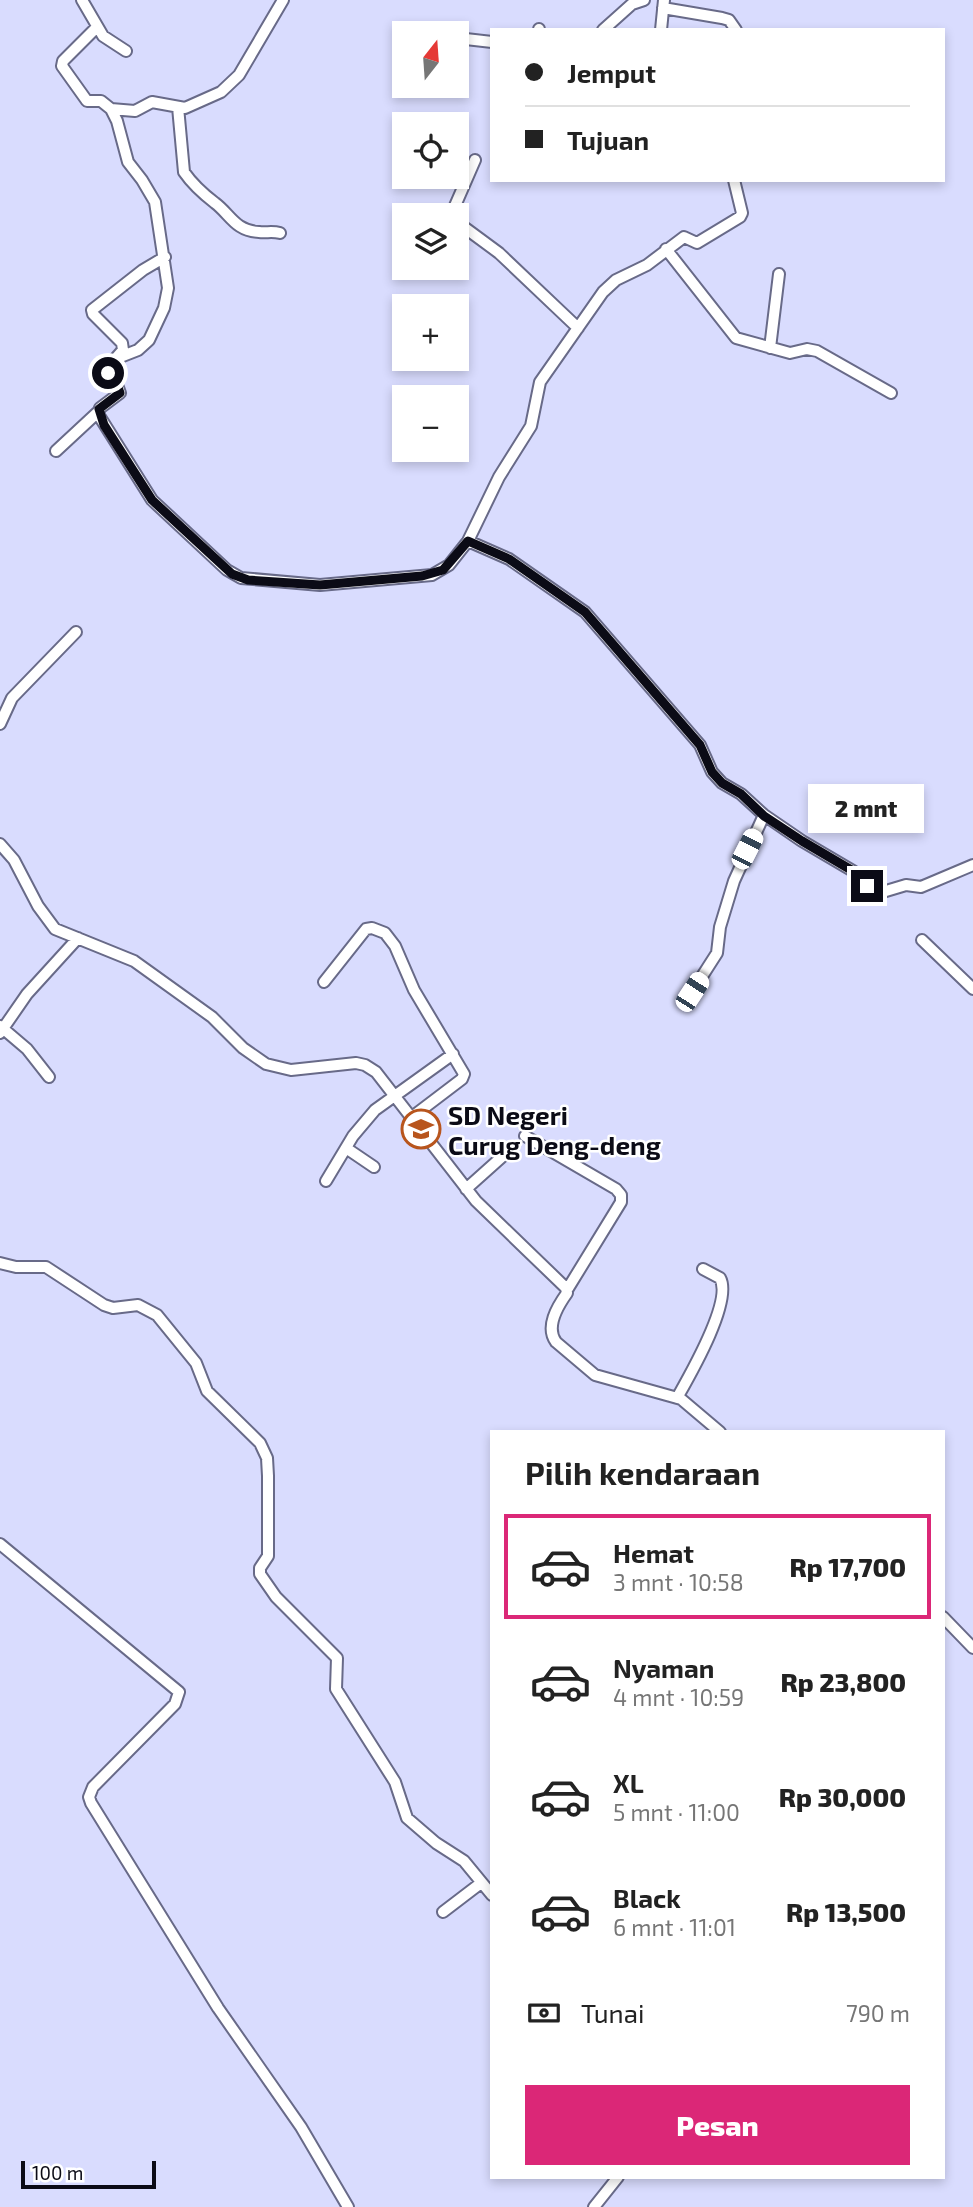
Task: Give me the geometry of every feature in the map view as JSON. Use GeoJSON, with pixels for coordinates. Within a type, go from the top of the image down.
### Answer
{"type":"FeatureCollection","features":[{"type":"Feature","properties":{"kind":"street"},"geometry":{"type":"LineString","coordinates":[[82,0],[97,27],[110,42],[126,51]]}},
{"type":"Feature","properties":{"kind":"street"},"geometry":{"type":"LineString","coordinates":[[111,109],[135,111],[152,102],[191,107],[232,84],[282,0]]}},
{"type":"Feature","properties":{"kind":"street"},"geometry":{"type":"LineString","coordinates":[[605,28],[632,4],[644,0]]}},
{"type":"Feature","properties":{"kind":"street"},"geometry":{"type":"LineString","coordinates":[[660,28],[661,3],[723,18],[734,28]]}},
{"type":"Feature","properties":{"kind":"street"},"geometry":{"type":"LineString","coordinates":[[56,451],[120,394],[117,382],[107,371],[109,364],[141,348],[154,332],[167,295],[165,257],[155,202],[128,162],[111,109],[101,101],[87,101],[62,64],[97,27]]}},
{"type":"Feature","properties":{"kind":"street"},"geometry":{"type":"LineString","coordinates":[[469,39],[490,42]]}},
{"type":"Feature","properties":{"kind":"street"},"geometry":{"type":"LineString","coordinates":[[177,107],[184,172],[190,180],[230,221],[258,232],[280,233]]}},
{"type":"Feature","properties":{"kind":"street"},"geometry":{"type":"LineString","coordinates":[[456,203],[475,160]]}},
{"type":"Feature","properties":{"kind":"street"},"geometry":{"type":"LineString","coordinates":[[98,412],[152,500],[227,570],[241,578],[320,585],[422,576],[443,570],[468,541],[499,477],[531,426],[540,382],[578,328],[612,283],[647,265],[685,236],[697,243],[740,218],[743,213],[735,182]]}},
{"type":"Feature","properties":{"kind":"street"},"geometry":{"type":"LineString","coordinates":[[469,231],[499,253],[578,328]]}},
{"type":"Feature","properties":{"kind":"street"},"geometry":{"type":"LineString","coordinates":[[666,249],[736,338],[796,353],[807,349],[817,351],[891,393]]}},
{"type":"Feature","properties":{"kind":"street"},"geometry":{"type":"LineString","coordinates":[[116,359],[123,350],[122,342],[93,314],[93,310],[143,270],[165,257]]}},
{"type":"Feature","properties":{"kind":"street"},"geometry":{"type":"LineString","coordinates":[[770,348],[779,274]]}},
{"type":"Feature","properties":{"kind":"street"},"geometry":{"type":"LineString","coordinates":[[468,541],[509,559],[585,612],[700,745],[712,772],[764,816],[853,871],[867,886],[886,891],[906,885],[921,887],[973,865]]}},
{"type":"Feature","properties":{"kind":"street"},"geometry":{"type":"LineString","coordinates":[[0,724],[12,698],[76,632]]}},
{"type":"Feature","properties":{"kind":"street"},"geometry":{"type":"LineString","coordinates":[[692,992],[717,953],[720,927],[734,881],[764,816]]}},
{"type":"Feature","properties":{"kind":"street"},"geometry":{"type":"LineString","coordinates":[[0,844],[14,860],[47,921],[61,932],[125,955],[212,1017],[243,1048],[266,1064],[291,1070],[342,1063],[361,1064],[376,1072],[466,1189],[501,1227],[567,1290]]}},
{"type":"Feature","properties":{"kind":"street"},"geometry":{"type":"LineString","coordinates":[[324,982],[366,929],[372,928],[385,933],[395,946],[414,990],[464,1074],[462,1079],[412,1117]]}},
{"type":"Feature","properties":{"kind":"street"},"geometry":{"type":"LineString","coordinates":[[49,1077],[33,1055],[1,1029],[27,994],[78,938]]}},
{"type":"Feature","properties":{"kind":"street"},"geometry":{"type":"LineString","coordinates":[[922,940],[973,989]]}},
{"type":"Feature","properties":{"kind":"street"},"geometry":{"type":"LineString","coordinates":[[326,1181],[346,1148],[375,1110],[453,1054]]}},
{"type":"Feature","properties":{"kind":"street"},"geometry":{"type":"LineString","coordinates":[[526,1136],[616,1189],[621,1195],[621,1202],[567,1290],[551,1325],[551,1333],[556,1342],[596,1375],[677,1398],[717,1430]]}},
{"type":"Feature","properties":{"kind":"street"},"geometry":{"type":"LineString","coordinates":[[346,1148],[374,1167]]}},
{"type":"Feature","properties":{"kind":"street"},"geometry":{"type":"LineString","coordinates":[[466,1189],[504,1155]]}},
{"type":"Feature","properties":{"kind":"street"},"geometry":{"type":"LineString","coordinates":[[0,1263],[16,1267],[43,1266],[104,1306],[113,1308],[138,1305],[154,1313],[196,1363],[207,1391],[260,1443],[267,1458],[268,1476],[268,1556],[260,1568],[260,1574],[276,1597],[337,1658],[336,1689],[395,1782],[407,1818],[436,1843],[459,1857],[490,1893]]}},
{"type":"Feature","properties":{"kind":"street"},"geometry":{"type":"LineString","coordinates":[[677,1398],[706,1341],[724,1291],[720,1278],[703,1269]]}},
{"type":"Feature","properties":{"kind":"street"},"geometry":{"type":"LineString","coordinates":[[0,1544],[179,1692],[175,1704],[93,1787],[90,1793],[91,1803],[218,2008],[301,2127],[348,2207]]}},
{"type":"Feature","properties":{"kind":"street"},"geometry":{"type":"LineString","coordinates":[[945,1619],[973,1648]]}},
{"type":"Feature","properties":{"kind":"street"},"geometry":{"type":"LineString","coordinates":[[443,1912],[481,1883]]}},
{"type":"Feature","properties":{"kind":"street"},"geometry":{"type":"LineString","coordinates":[[594,2207],[616,2179]]}},
{"type":"Feature","properties":{"kind":"place","name":"SD Negeri Curug Deng-deng"},"geometry":{"type":"Point","coordinates":[421,1129]}},
{"type":"Feature","properties":{"kind":"route"},"geometry":{"type":"LineString","coordinates":[[108,373],[115,379],[120,393],[99,409],[98,414],[104,425],[152,500],[232,574],[248,580],[320,585],[422,576],[443,570],[468,541],[509,559],[585,612],[638,671],[665,708],[700,745],[708,757],[712,772],[722,783],[741,794],[764,816],[853,871],[867,886]]}}]}
